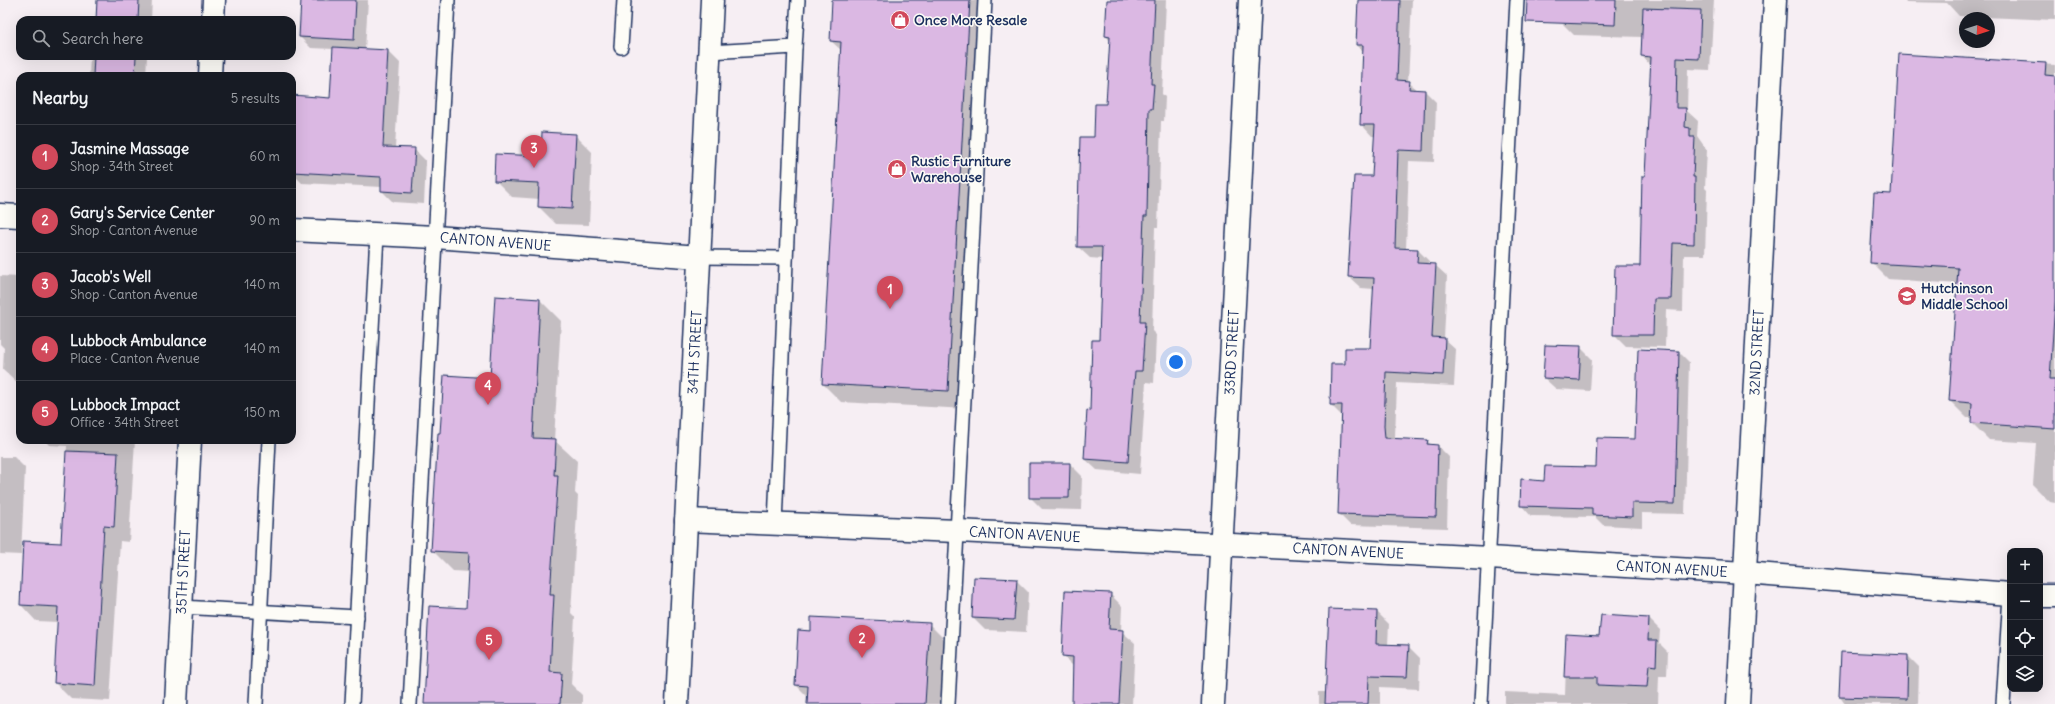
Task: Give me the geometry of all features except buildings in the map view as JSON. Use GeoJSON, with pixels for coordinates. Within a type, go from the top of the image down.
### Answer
{"type":"FeatureCollection","features":[{"type":"Feature","properties":{"kind":"street"},"geometry":{"type":"LineString","coordinates":[[213,16],[214,0]]}},
{"type":"Feature","properties":{"kind":"street","name":"34TH STREET"},"geometry":{"type":"LineString","coordinates":[[677,704],[712,0]]}},
{"type":"Feature","properties":{"kind":"street","name":"33RD STREET"},"geometry":{"type":"LineString","coordinates":[[1213,704],[1250,0]]}},
{"type":"Feature","properties":{"kind":"street","name":"32ND STREET"},"geometry":{"type":"LineString","coordinates":[[1738,704],[1775,0]]}},
{"type":"Feature","properties":{"kind":"street"},"geometry":{"type":"LineString","coordinates":[[210,72],[211,60]]}},
{"type":"Feature","properties":{"kind":"street"},"geometry":{"type":"LineString","coordinates":[[0,215],[16,216]]}},
{"type":"Feature","properties":{"kind":"street","name":"CANTON AVENUE"},"geometry":{"type":"LineString","coordinates":[[296,230],[435,237],[699,257]]}},
{"type":"Feature","properties":{"kind":"street","name":"35TH STREET"},"geometry":{"type":"LineString","coordinates":[[176,704],[190,444]]}},
{"type":"Feature","properties":{"kind":"street","name":"CANTON AVENUE"},"geometry":{"type":"LineString","coordinates":[[686,520],[957,531],[1222,546],[1489,558],[1745,573],[2007,595]]}},
{"type":"Feature","properties":{"kind":"street"},"geometry":{"type":"LineString","coordinates":[[2043,596],[2055,596]]}},
{"type":"Feature","properties":{"kind":"lane"},"geometry":{"type":"LineString","coordinates":[[410,704],[448,0]]}},
{"type":"Feature","properties":{"kind":"lane"},"geometry":{"type":"LineString","coordinates":[[621,47],[624,0]]}},
{"type":"Feature","properties":{"kind":"lane"},"geometry":{"type":"LineString","coordinates":[[775,524],[798,0]]}},
{"type":"Feature","properties":{"kind":"lane"},"geometry":{"type":"LineString","coordinates":[[948,704],[985,0]]}},
{"type":"Feature","properties":{"kind":"lane"},"geometry":{"type":"LineString","coordinates":[[1481,704],[1518,0]]}},
{"type":"Feature","properties":{"kind":"lane"},"geometry":{"type":"LineString","coordinates":[[709,52],[795,47]]}},
{"type":"Feature","properties":{"kind":"lane"},"geometry":{"type":"LineString","coordinates":[[352,704],[377,235]]}},
{"type":"Feature","properties":{"kind":"lane"},"geometry":{"type":"LineString","coordinates":[[699,257],[786,258]]}},
{"type":"Feature","properties":{"kind":"lane"},"geometry":{"type":"LineString","coordinates":[[256,704],[269,444]]}},
{"type":"Feature","properties":{"kind":"lane"},"geometry":{"type":"LineString","coordinates":[[181,607],[357,617]]}},
{"type":"Feature","properties":{"kind":"lane"},"geometry":{"type":"LineString","coordinates":[[2003,704],[2008,620]]}},
{"type":"Feature","properties":{"kind":"place","name":"Once More Resale"},"geometry":{"type":"Point","coordinates":[900,20]}},
{"type":"Feature","properties":{"kind":"place","name":"Jacob's Well"},"geometry":{"type":"Point","coordinates":[534,168]}},
{"type":"Feature","properties":{"kind":"place","name":"Rustic Furniture Warehouse"},"geometry":{"type":"Point","coordinates":[897,169]}},
{"type":"Feature","properties":{"kind":"place","name":"Hutchinson Middle School"},"geometry":{"type":"Point","coordinates":[1907,296]}},
{"type":"Feature","properties":{"kind":"place","name":"Jasmine Massage"},"geometry":{"type":"Point","coordinates":[890,309]}},
{"type":"Feature","properties":{"kind":"place","name":"Lubbock Ambulance"},"geometry":{"type":"Point","coordinates":[488,405]}},
{"type":"Feature","properties":{"kind":"place","name":"Gary's Service Center"},"geometry":{"type":"Point","coordinates":[862,658]}},
{"type":"Feature","properties":{"kind":"place","name":"Lubbock Impact"},"geometry":{"type":"Point","coordinates":[489,660]}}]}
